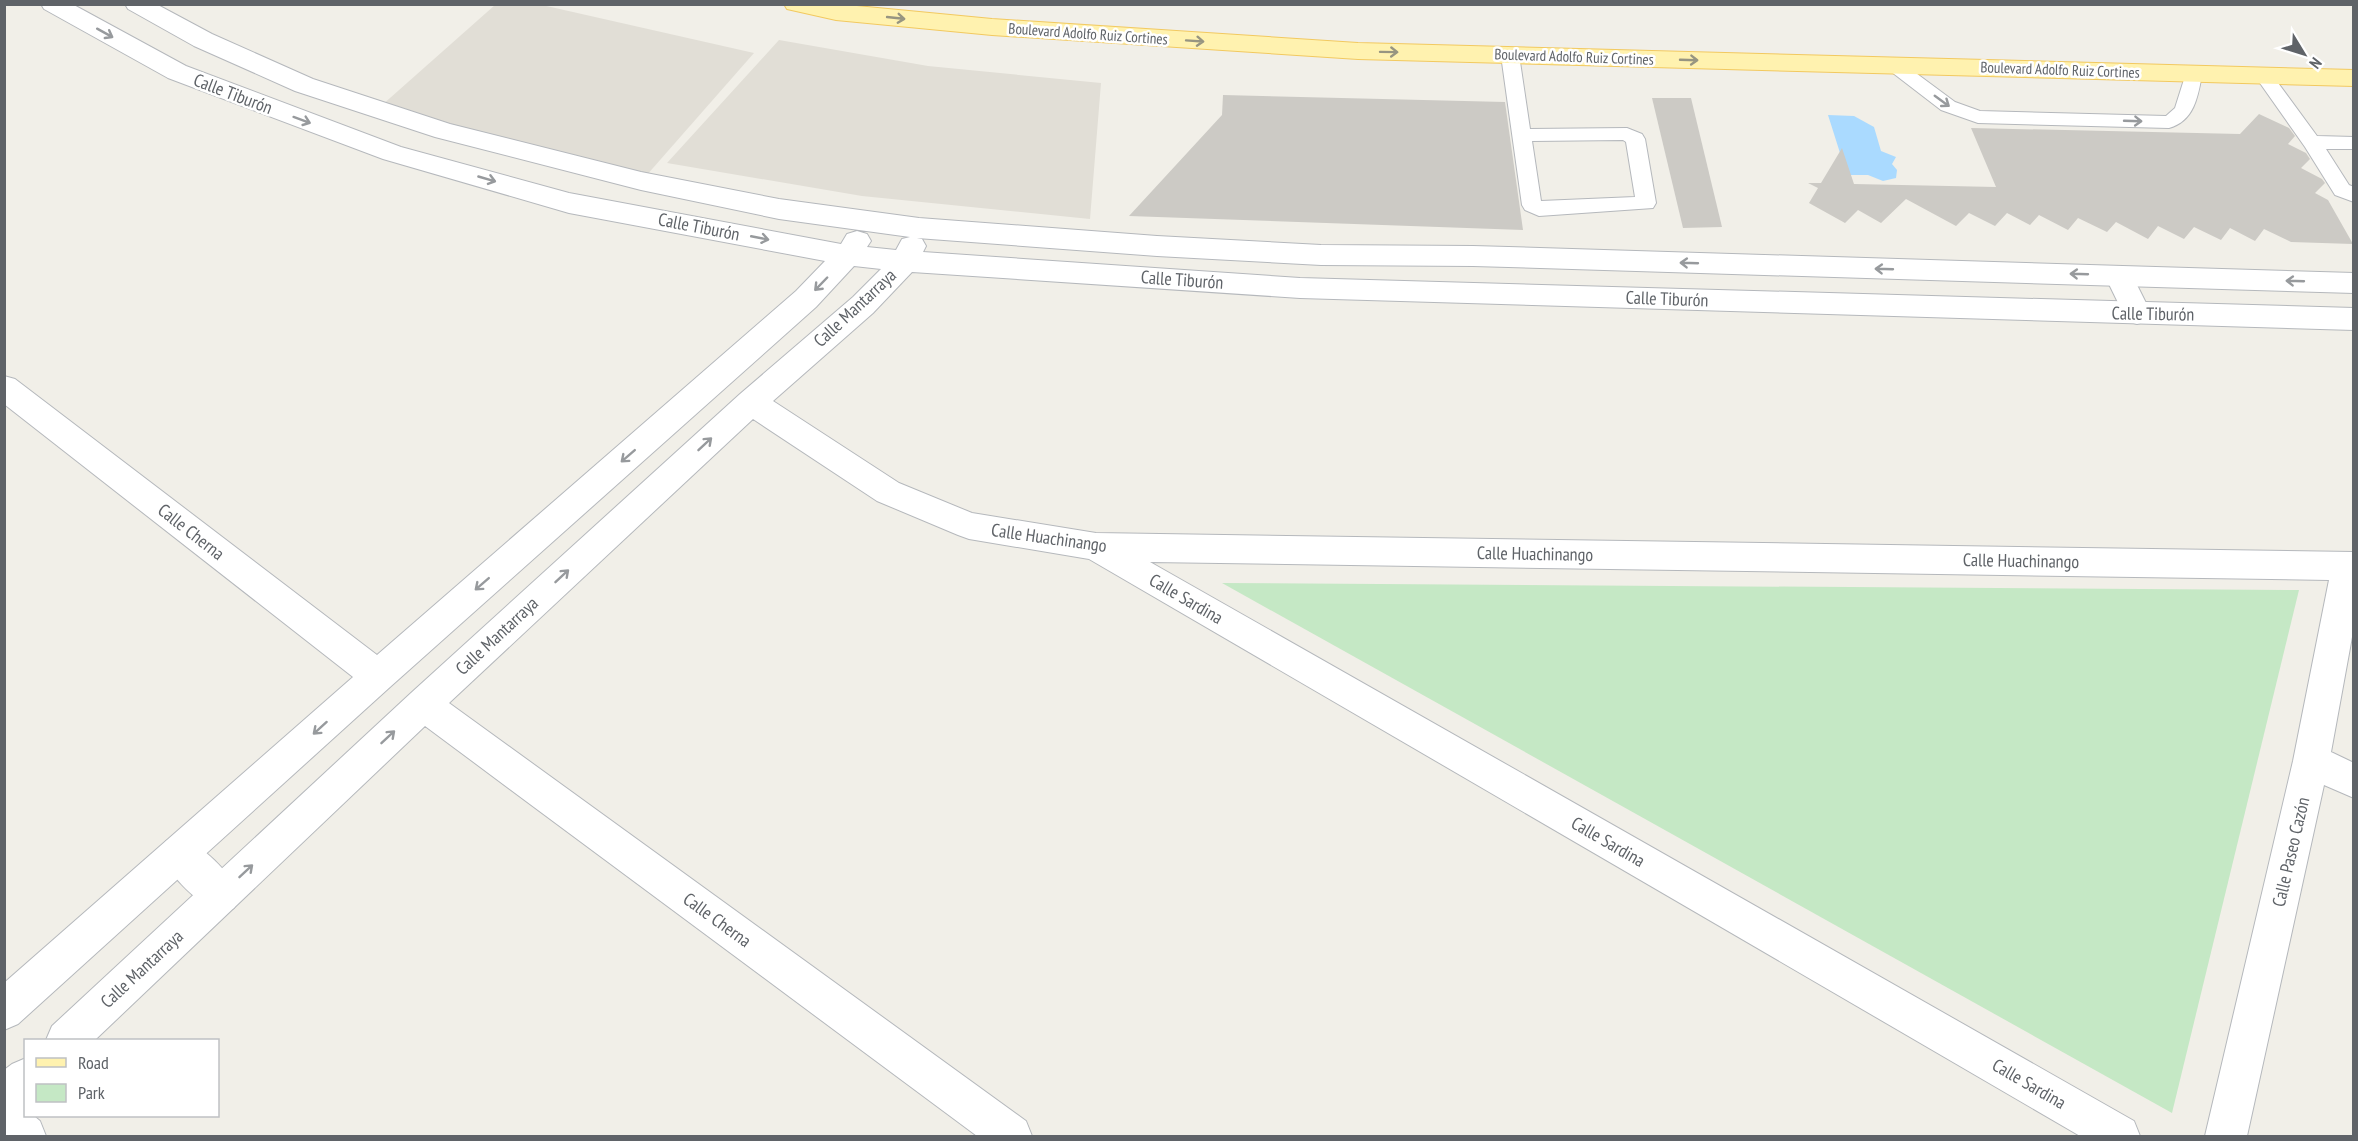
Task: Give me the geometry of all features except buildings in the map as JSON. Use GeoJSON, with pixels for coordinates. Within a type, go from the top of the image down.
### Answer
{"type":"FeatureCollection","features":[{"type":"Feature","properties":{"kind":"main road","name":"Boulevard Adolfo Ruiz Cortines"},"geometry":{"type":"LineString","coordinates":[[796,4],[836,12],[992,27],[1358,51],[2354,78]]}},
{"type":"Feature","properties":{"kind":"street","name":"Calle Tiburón"},"geometry":{"type":"LineString","coordinates":[[53,4],[177,72],[392,153],[569,202],[848,255],[905,261],[1300,288],[2354,319]]}},
{"type":"Feature","properties":{"kind":"street","name":"Calle Tiburón"},"geometry":{"type":"LineString","coordinates":[[137,4],[203,40],[304,85],[444,131],[641,181],[779,209],[919,228],[1157,246],[1321,255],[1485,257],[2354,283]]}},
{"type":"Feature","properties":{"kind":"street"},"geometry":{"type":"LineString","coordinates":[[4,1010],[378,676],[806,299],[848,255],[868,221]]}},
{"type":"Feature","properties":{"kind":"street","name":"Calle Mantarraya"},"geometry":{"type":"LineString","coordinates":[[68,1039],[423,704],[751,402],[863,305],[905,261],[919,228]]}},
{"type":"Feature","properties":{"kind":"street"},"geometry":{"type":"LineString","coordinates":[[2119,276],[2137,314]]}},
{"type":"Feature","properties":{"kind":"street","name":"Calle Cherna"},"geometry":{"type":"LineString","coordinates":[[4,387],[378,676]]}},
{"type":"Feature","properties":{"kind":"street","name":"Calle Huachinango"},"geometry":{"type":"LineString","coordinates":[[751,402],[888,492],[969,526],[1096,547],[2351,566]]}},
{"type":"Feature","properties":{"kind":"street","name":"Calle Sardina"},"geometry":{"type":"LineString","coordinates":[[1096,547],[2119,1137]]}},
{"type":"Feature","properties":{"kind":"street","name":"Calle Paseo Cazón"},"geometry":{"type":"LineString","coordinates":[[2226,1137],[2311,761],[2351,566]]}},
{"type":"Feature","properties":{"kind":"street","name":"Calle Cherna"},"geometry":{"type":"LineString","coordinates":[[423,704],[1011,1137]]}},
{"type":"Feature","properties":{"kind":"street"},"geometry":{"type":"LineString","coordinates":[[2311,761],[2354,781]]}},
{"type":"Feature","properties":{"kind":"street"},"geometry":{"type":"LineString","coordinates":[[179,854],[220,895]]}},
{"type":"Feature","properties":{"kind":"street"},"geometry":{"type":"LineString","coordinates":[[4,1098],[24,1080]]}},
{"type":"Feature","properties":{"kind":"street"},"geometry":{"type":"LineString","coordinates":[[4,1115],[25,1137]]}},
{"type":"Feature","properties":{"kind":"lane"},"geometry":{"type":"LineString","coordinates":[[1510,55],[1521,135],[1532,205],[1535,207],[1646,203],[1635,139],[1632,136],[1627,134],[1521,135]]}},
{"type":"Feature","properties":{"kind":"lane"},"geometry":{"type":"LineString","coordinates":[[1895,66],[1948,106],[1977,117],[2169,122],[2178,119],[2184,109],[2193,74]]}},
{"type":"Feature","properties":{"kind":"lane"},"geometry":{"type":"LineString","coordinates":[[2264,76],[2312,142],[2342,190],[2354,195]]}},
{"type":"Feature","properties":{"kind":"lane"},"geometry":{"type":"LineString","coordinates":[[2312,142],[2354,142]]}},
{"type":"Feature","properties":{"kind":"shaded area"},"geometry":{"type":"Polygon","coordinates":[[[495,5],[542,5],[754,53],[646,176],[381,106],[495,5]]]}},
{"type":"Feature","properties":{"kind":"shaded area"},"geometry":{"type":"Polygon","coordinates":[[[779,40],[928,66],[1101,83],[1090,219],[862,196],[667,163],[779,40]]]}},
{"type":"Feature","properties":{"kind":"green space"},"geometry":{"type":"Polygon","coordinates":[[[1222,583],[2299,590],[2172,1113],[1222,583]]]}},
{"type":"Feature","properties":{"kind":"water"},"geometry":{"type":"Polygon","coordinates":[[[1828,115],[1854,116],[1874,127],[1881,151],[1896,157],[1892,164],[1897,170],[1896,178],[1883,181],[1868,175],[1847,175],[1828,115]]]}}]}
